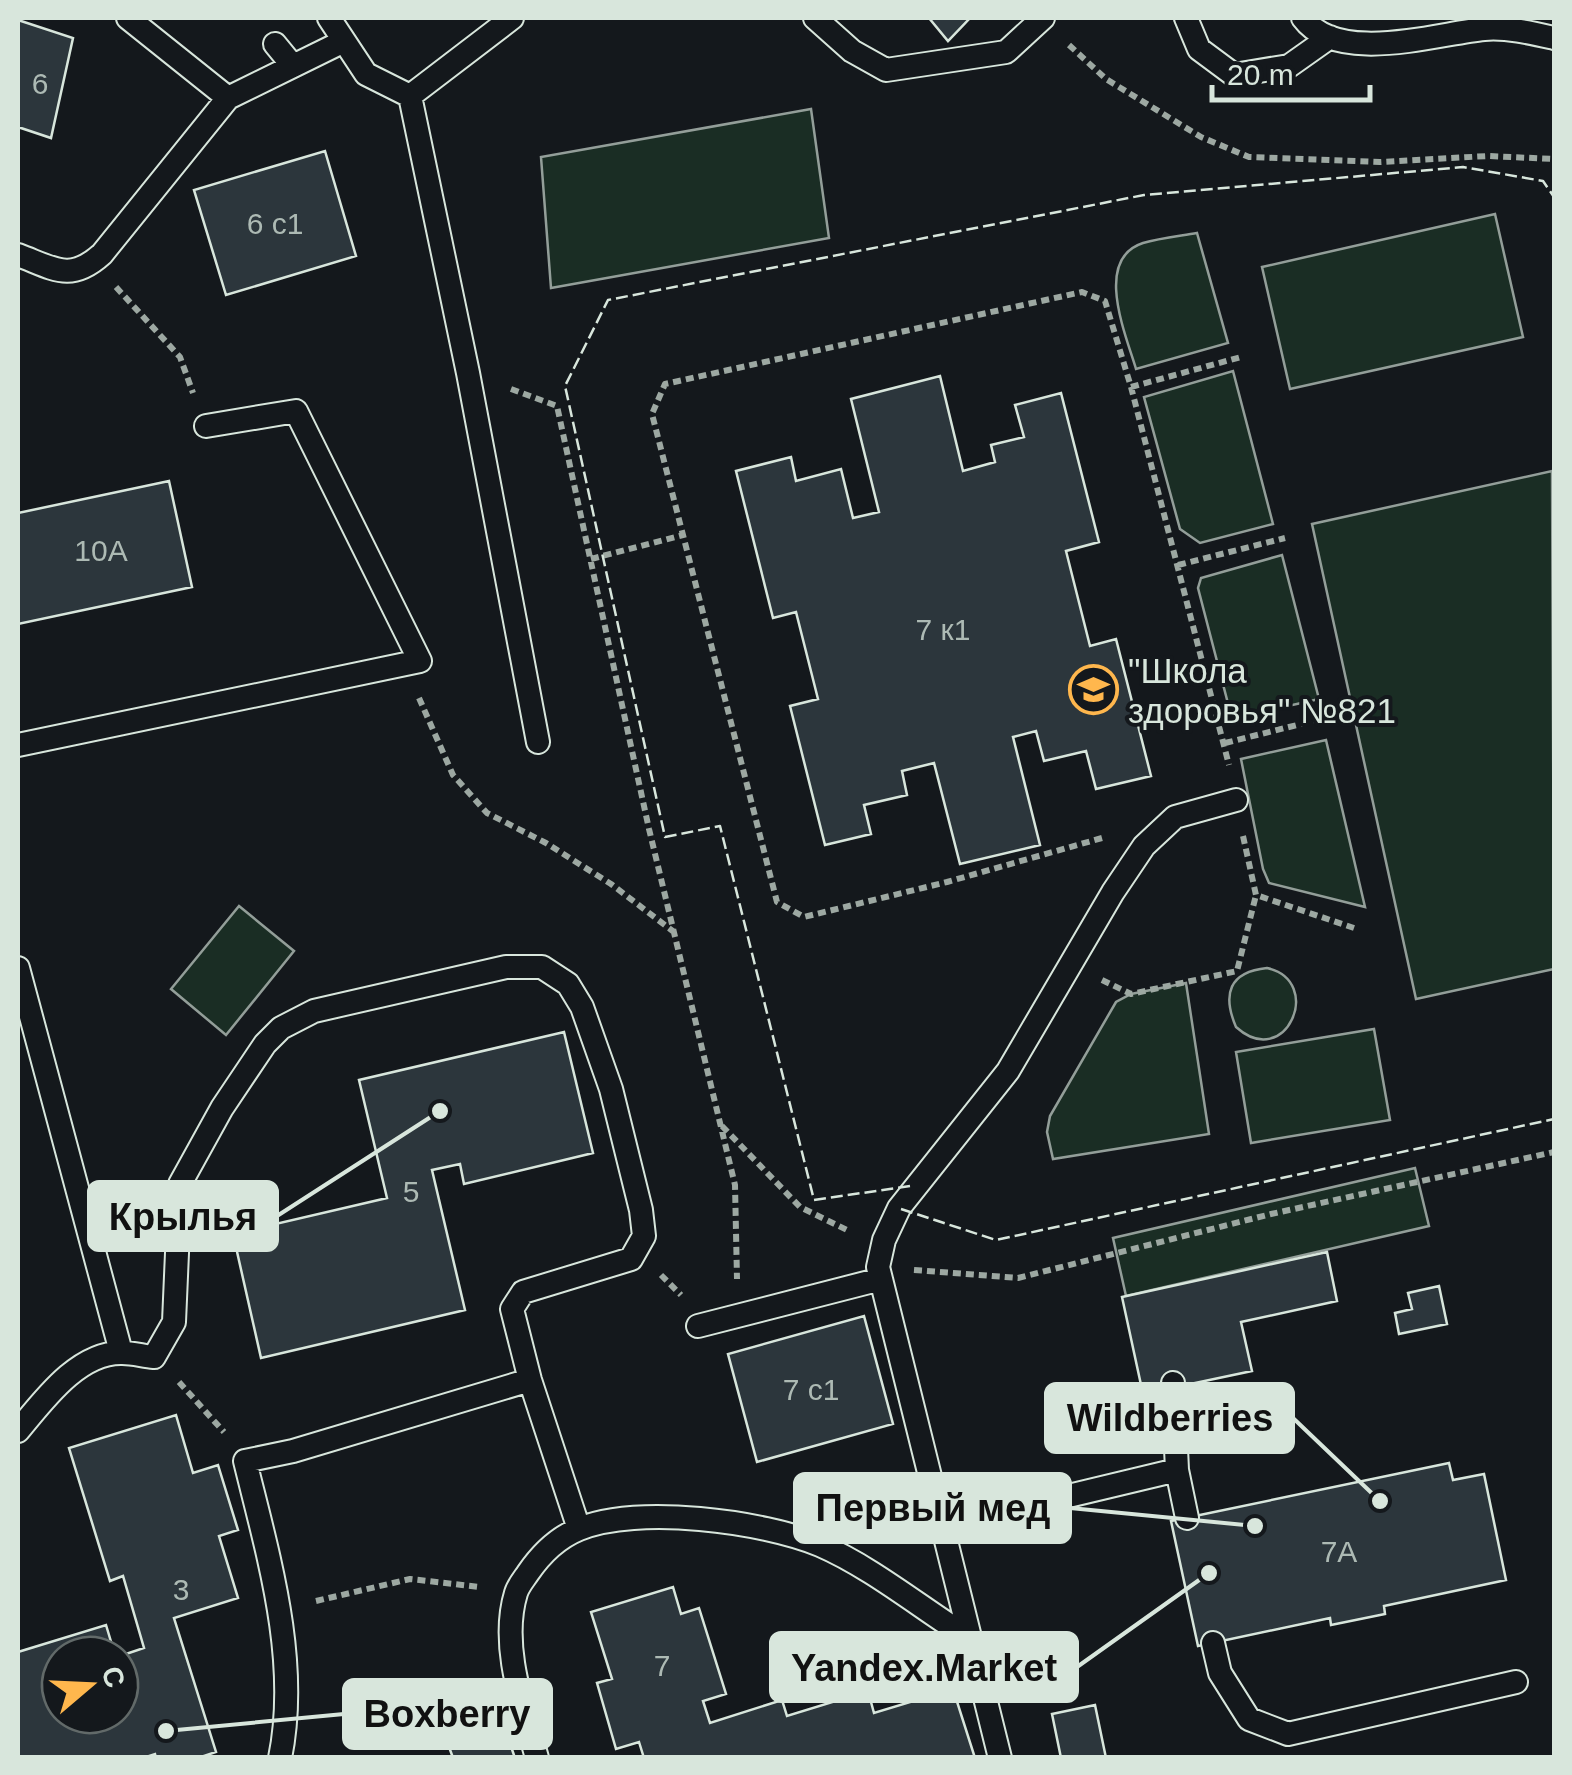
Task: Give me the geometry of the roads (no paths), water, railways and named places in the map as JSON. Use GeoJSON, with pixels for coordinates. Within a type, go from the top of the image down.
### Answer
{"type":"FeatureCollection","features":[{"type":"Feature","properties":{"kind":"lane"},"geometry":{"type":"LineString","coordinates":[[128,18],[228,98]]}},
{"type":"Feature","properties":{"kind":"lane"},"geometry":{"type":"LineString","coordinates":[[329,18],[366,74],[410,96]]}},
{"type":"Feature","properties":{"kind":"lane"},"geometry":{"type":"LineString","coordinates":[[410,96],[512,18]]}},
{"type":"Feature","properties":{"kind":"lane"},"geometry":{"type":"LineString","coordinates":[[815,18],[852,51],[886,70],[1006,52],[1043,19]]}},
{"type":"Feature","properties":{"kind":"lane"},"geometry":{"type":"LineString","coordinates":[[1186,18],[1199,49],[1234,75],[1289,66],[1330,38]]}},
{"type":"Feature","properties":{"kind":"lane"},"geometry":{"type":"LineString","coordinates":[[1304,18],[1310,27],[1330,38],[1374,44],[1487,29],[1554,38]]}},
{"type":"Feature","properties":{"kind":"lane"},"geometry":{"type":"LineString","coordinates":[[18,255],[66,272],[85,270],[228,98],[342,42]]}},
{"type":"Feature","properties":{"kind":"lane"},"geometry":{"type":"LineString","coordinates":[[275,44],[293,66]]}},
{"type":"Feature","properties":{"kind":"lane"},"geometry":{"type":"LineString","coordinates":[[410,96],[468,373],[538,742]]}},
{"type":"Feature","properties":{"kind":"lane"},"geometry":{"type":"LineString","coordinates":[[18,745],[420,661],[296,410],[206,426]]}},
{"type":"Feature","properties":{"kind":"lane"},"geometry":{"type":"LineString","coordinates":[[1000,1758],[880,1267],[884,1240],[898,1208],[1008,1071],[1144,846],[1175,817],[1236,800]]}},
{"type":"Feature","properties":{"kind":"lane"},"geometry":{"type":"LineString","coordinates":[[18,1430],[83,1365],[120,1352],[154,1357],[174,1322],[180,1184],[222,1108],[264,1044],[281,1028],[314,1011],[506,968],[542,966],[568,984],[588,1021],[610,1090],[644,1236],[631,1260],[523,1292],[512,1309],[530,1380],[580,1529]]}},
{"type":"Feature","properties":{"kind":"lane"},"geometry":{"type":"LineString","coordinates":[[18,968],[120,1352]]}},
{"type":"Feature","properties":{"kind":"lane"},"geometry":{"type":"LineString","coordinates":[[698,1326],[880,1267]]}},
{"type":"Feature","properties":{"kind":"lane"},"geometry":{"type":"LineString","coordinates":[[280,1758],[286,1679],[278,1610],[245,1461],[294,1451],[530,1380]]}},
{"type":"Feature","properties":{"kind":"lane"},"geometry":{"type":"LineString","coordinates":[[1173,1383],[1177,1470],[1187,1518]]}},
{"type":"Feature","properties":{"kind":"lane"},"geometry":{"type":"LineString","coordinates":[[943,1526],[1177,1470]]}},
{"type":"Feature","properties":{"kind":"lane"},"geometry":{"type":"LineString","coordinates":[[537,1758],[520,1698],[511,1637],[516,1591],[542,1553],[580,1529],[626,1519],[690,1518],[747,1526],[819,1545],[969,1638]]}},
{"type":"Feature","properties":{"kind":"lane"},"geometry":{"type":"LineString","coordinates":[[1213,1642],[1220,1672],[1250,1719],[1288,1734],[1516,1682]]}},
{"type":"Feature","properties":{"kind":"place","name":"\"Школа здоровья\" №821"},"geometry":{"type":"Point","coordinates":[1093,690]}},
{"type":"Feature","properties":{"kind":"place","name":"Крылья"},"geometry":{"type":"Point","coordinates":[440,1111]}},
{"type":"Feature","properties":{"kind":"place","name":"Wildberries"},"geometry":{"type":"Point","coordinates":[1380,1501]}},
{"type":"Feature","properties":{"kind":"place","name":"Первый мед"},"geometry":{"type":"Point","coordinates":[1255,1526]}},
{"type":"Feature","properties":{"kind":"place","name":"Yandex.Market"},"geometry":{"type":"Point","coordinates":[1209,1573]}},
{"type":"Feature","properties":{"kind":"place","name":"Boxberry"},"geometry":{"type":"Point","coordinates":[166,1731]}}]}
